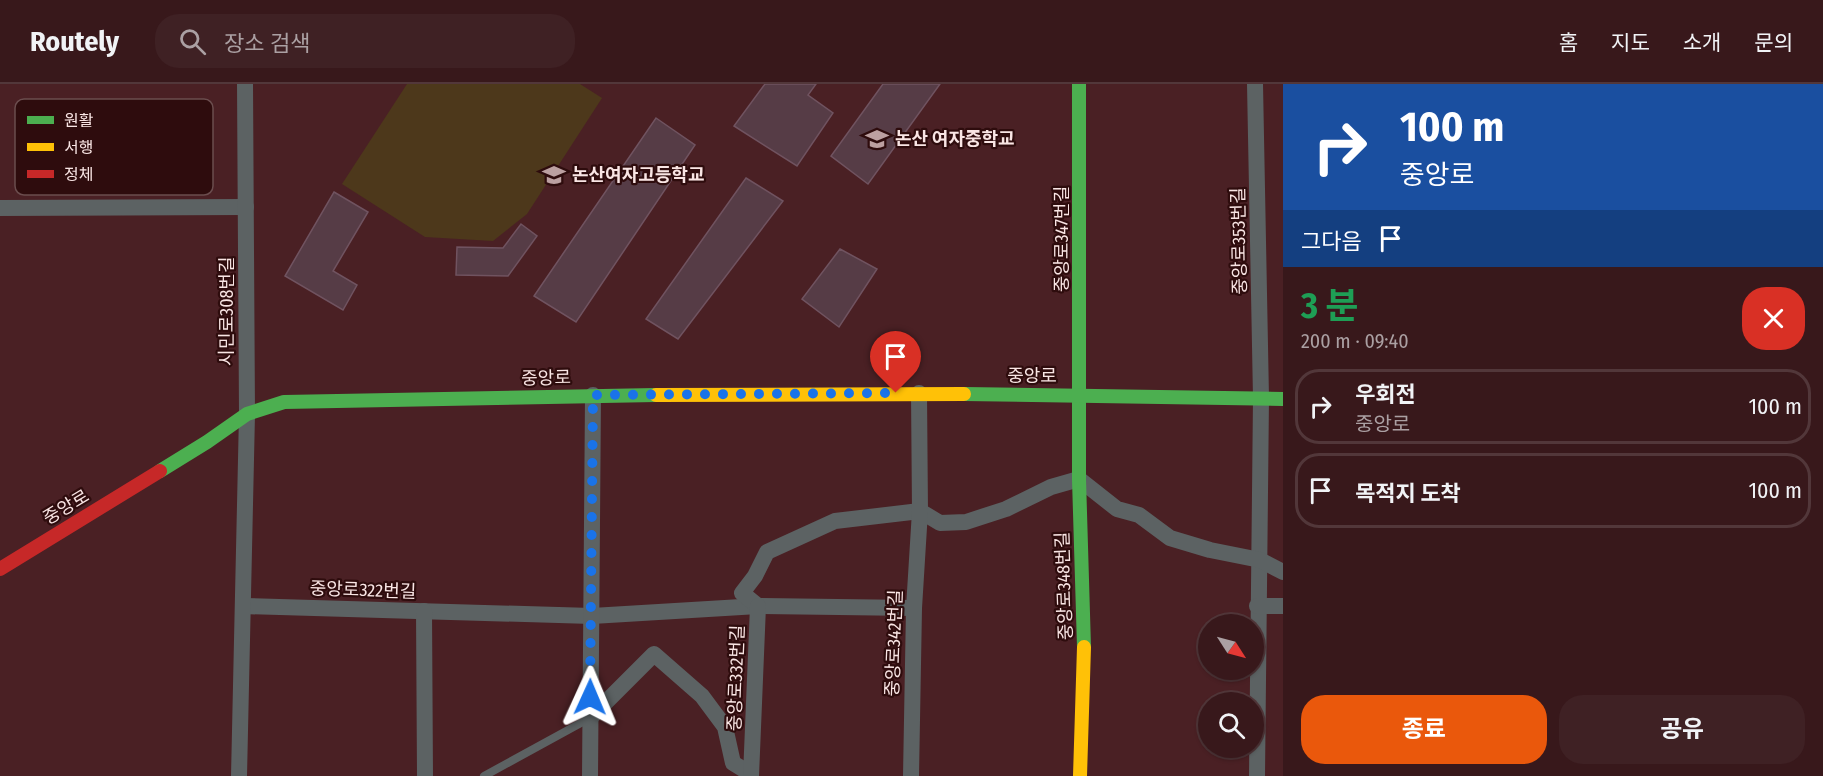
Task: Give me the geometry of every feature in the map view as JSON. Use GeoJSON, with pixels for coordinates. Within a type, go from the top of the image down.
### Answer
{"type":"FeatureCollection","features":[{"type":"Feature","properties":{"kind":"street","name":"시민로308번길"},"geometry":{"type":"LineString","coordinates":[[245,84],[247,414]]}},
{"type":"Feature","properties":{"kind":"street","name":"중앙로347번길"},"geometry":{"type":"LineString","coordinates":[[1079,84],[1080,394]]}},
{"type":"Feature","properties":{"kind":"street","name":"중앙로353번길"},"geometry":{"type":"LineString","coordinates":[[1255,84],[1261,398],[1257,776]]}},
{"type":"Feature","properties":{"kind":"street"},"geometry":{"type":"LineString","coordinates":[[0,208],[246,207]]}},
{"type":"Feature","properties":{"kind":"street","name":"중앙로"},"geometry":{"type":"LineString","coordinates":[[0,568],[207,442],[247,414],[284,402],[593,395],[919,393],[1283,399]]}},
{"type":"Feature","properties":{"kind":"street","name":"중앙로342번길"},"geometry":{"type":"LineString","coordinates":[[910,776],[914,608],[920,511],[919,393]]}},
{"type":"Feature","properties":{"kind":"street","name":"중앙로348번길"},"geometry":{"type":"LineString","coordinates":[[1080,394],[1079,479],[1084,654],[1080,776]]}},
{"type":"Feature","properties":{"kind":"street"},"geometry":{"type":"LineString","coordinates":[[590,776],[593,395]]}},
{"type":"Feature","properties":{"kind":"street"},"geometry":{"type":"LineString","coordinates":[[239,776],[247,414]]}},
{"type":"Feature","properties":{"kind":"street"},"geometry":{"type":"LineString","coordinates":[[914,608],[758,606],[742,593],[755,576],[767,552],[835,521],[920,511],[940,523],[966,522],[1006,509],[1051,487],[1079,479],[1118,509],[1139,516],[1170,538],[1210,550],[1260,560],[1283,572]]}},
{"type":"Feature","properties":{"kind":"street","name":"중앙로322번길"},"geometry":{"type":"LineString","coordinates":[[243,606],[424,611],[425,776]]}},
{"type":"Feature","properties":{"kind":"street","name":"중앙로332번길"},"geometry":{"type":"LineString","coordinates":[[424,611],[592,616],[758,606],[751,775]]}},
{"type":"Feature","properties":{"kind":"street"},"geometry":{"type":"LineString","coordinates":[[1257,606],[1283,606]]}},
{"type":"Feature","properties":{"kind":"street","name":"중앙로332번길"},"geometry":{"type":"LineString","coordinates":[[590,717],[654,654],[702,696],[725,728],[733,763],[751,775]]}},
{"type":"Feature","properties":{"kind":"lane","name":"중앙로332번길"},"geometry":{"type":"LineString","coordinates":[[484,776],[590,717]]}},
{"type":"Feature","properties":{"kind":"shaded area"},"geometry":{"type":"Polygon","coordinates":[[[407,84],[580,84],[602,98],[527,214],[493,241],[425,237],[342,184],[407,84]]]}},
{"type":"Feature","properties":{"kind":"building"},"geometry":{"type":"Polygon","coordinates":[[[765,84],[816,84],[808,95],[833,113],[797,166],[734,126],[765,84]]]}},
{"type":"Feature","properties":{"kind":"building"},"geometry":{"type":"Polygon","coordinates":[[[883,84],[940,84],[868,184],[831,156],[883,84]]]}},
{"type":"Feature","properties":{"kind":"building"},"geometry":{"type":"Polygon","coordinates":[[[656,118],[695,145],[576,322],[534,296],[656,118]]]}},
{"type":"Feature","properties":{"kind":"building"},"geometry":{"type":"Polygon","coordinates":[[[746,178],[783,201],[678,339],[646,319],[746,178]]]}},
{"type":"Feature","properties":{"kind":"building"},"geometry":{"type":"Polygon","coordinates":[[[334,192],[368,212],[333,271],[357,285],[343,310],[285,276],[334,192]]]}},
{"type":"Feature","properties":{"kind":"building"},"geometry":{"type":"Polygon","coordinates":[[[521,224],[537,236],[508,276],[456,275],[457,247],[503,248],[521,224]]]}},
{"type":"Feature","properties":{"kind":"building"},"geometry":{"type":"Polygon","coordinates":[[[840,249],[877,269],[839,327],[802,299],[840,249]]]}},
{"type":"Feature","properties":{"kind":"traffic: fast"},"geometry":{"type":"LineString","coordinates":[[1079,84],[1079,479],[1084,647]]}},
{"type":"Feature","properties":{"kind":"traffic: fast"},"geometry":{"type":"LineString","coordinates":[[964,394],[1283,399]]}},
{"type":"Feature","properties":{"kind":"traffic: fast"},"geometry":{"type":"LineString","coordinates":[[160,471],[247,414],[284,402],[656,395]]}},
{"type":"Feature","properties":{"kind":"traffic: slow"},"geometry":{"type":"LineString","coordinates":[[656,395],[964,394]]}},
{"type":"Feature","properties":{"kind":"traffic: slow"},"geometry":{"type":"LineString","coordinates":[[1080,776],[1084,647]]}},
{"type":"Feature","properties":{"kind":"traffic: jam"},"geometry":{"type":"LineString","coordinates":[[0,569],[160,471]]}},
{"type":"Feature","properties":{"kind":"place","name":"논산 여자중학교"},"geometry":{"type":"Point","coordinates":[877,139]}},
{"type":"Feature","properties":{"kind":"place","name":"논산여자고등학교"},"geometry":{"type":"Point","coordinates":[554,175]}},
{"type":"Feature","properties":{"kind":"route"},"geometry":{"type":"LineString","coordinates":[[590,697],[593,395],[896,393]]}}]}
